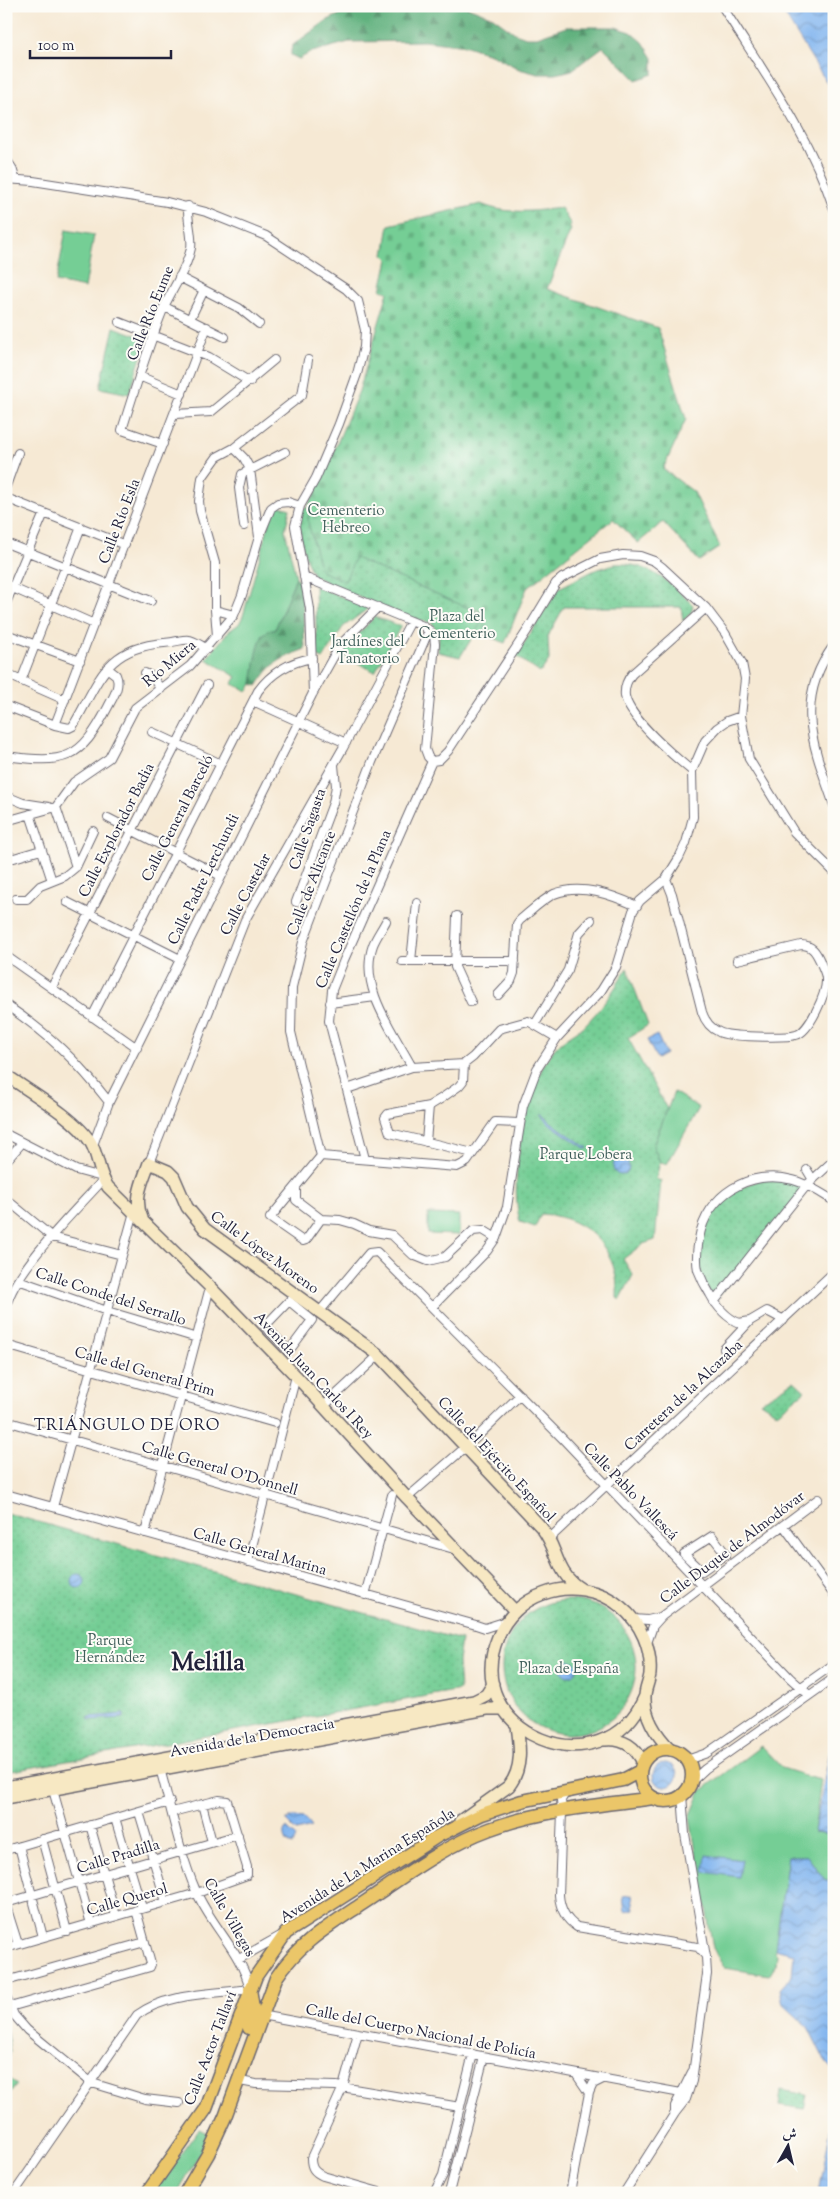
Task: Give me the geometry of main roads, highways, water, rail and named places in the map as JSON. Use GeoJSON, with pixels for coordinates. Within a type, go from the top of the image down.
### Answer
{"type":"FeatureCollection","features":[{"type":"Feature","properties":{"kind":"main road","name":"Avenida Juan Carlos I Rey"},"geometry":{"type":"LineString","coordinates":[[6,1075],[78,1128],[93,1145],[103,1179],[120,1198],[296,1376],[406,1498],[515,1611]]}},
{"type":"Feature","properties":{"kind":"main road","name":"Calle Castelar"},"geometry":{"type":"LineString","coordinates":[[138,1196],[149,1163]]}},
{"type":"Feature","properties":{"kind":"main road","name":"Calle López Moreno"},"geometry":{"type":"LineString","coordinates":[[149,1163],[168,1171],[174,1177],[187,1207],[199,1223],[237,1253],[379,1355]]}},
{"type":"Feature","properties":{"kind":"main road"},"geometry":{"type":"LineString","coordinates":[[120,1198],[130,1200],[138,1196],[139,1209],[144,1222]]}},
{"type":"Feature","properties":{"kind":"main road","name":"Calle del Ejército Español"},"geometry":{"type":"LineString","coordinates":[[379,1355],[550,1538],[560,1569],[573,1584],[581,1589]]}},
{"type":"Feature","properties":{"kind":"main road"},"geometry":{"type":"LineString","coordinates":[[602,1740],[626,1724],[635,1714],[645,1696],[650,1674],[646,1645],[633,1619],[621,1607],[609,1599],[581,1589],[558,1590],[529,1600],[515,1611],[507,1621],[500,1633],[493,1653],[493,1684],[504,1709],[517,1726],[532,1736],[557,1745],[576,1746],[602,1740],[620,1740],[628,1744],[635,1750],[642,1767],[643,1786],[654,1798],[668,1801],[682,1795],[691,1782],[690,1767],[687,1760],[677,1752],[670,1750],[658,1751],[647,1758],[642,1767]]}},
{"type":"Feature","properties":{"kind":"main road","name":"Avenida de la Democracia"},"geometry":{"type":"LineString","coordinates":[[335,1732],[474,1701],[486,1695],[493,1684]]}},
{"type":"Feature","properties":{"kind":"main road"},"geometry":{"type":"LineString","coordinates":[[645,1696],[651,1723],[670,1750]]}},
{"type":"Feature","properties":{"kind":"main road","name":"Avenida de la Democracia"},"geometry":{"type":"LineString","coordinates":[[6,1787],[159,1764],[335,1732],[487,1709],[504,1709]]}},
{"type":"Feature","properties":{"kind":"main road"},"geometry":{"type":"LineString","coordinates":[[438,1836],[509,1786],[514,1779],[520,1758],[517,1726]]}},
{"type":"Feature","properties":{"kind":"main road","name":"Avenida de la Democracia"},"geometry":{"type":"LineString","coordinates":[[6,1798],[52,1790],[159,1764]]}},
{"type":"Feature","properties":{"kind":"main road","name":"Avenida de La Marina Española"},"geometry":{"type":"LineString","coordinates":[[250,1988],[266,1959],[286,1933],[438,1836],[502,1806],[623,1780],[642,1767]]}},
{"type":"Feature","properties":{"kind":"main road","name":"Avenida de La Marina Española"},"geometry":{"type":"LineString","coordinates":[[242,2075],[261,2015],[276,1978],[296,1951],[314,1936],[445,1850],[477,1834],[507,1823],[562,1811],[654,1798]]}},
{"type":"Feature","properties":{"kind":"main road"},"geometry":{"type":"LineString","coordinates":[[362,1885],[370,1899]]}},
{"type":"Feature","properties":{"kind":"main road"},"geometry":{"type":"LineString","coordinates":[[185,2193],[208,2154],[242,2075],[244,2045],[254,2008],[250,1988]]}},
{"type":"Feature","properties":{"kind":"main road","name":"Calle Actor Tallaví"},"geometry":{"type":"LineString","coordinates":[[147,2193],[206,2109],[250,1988]]}},
{"type":"Feature","properties":{"kind":"main road"},"geometry":{"type":"LineString","coordinates":[[218,2078],[242,2075]]}},
{"type":"Feature","properties":{"kind":"main road"},"geometry":{"type":"LineString","coordinates":[[206,2109],[225,2117]]}},
{"type":"Feature","properties":{"kind":"water"},"geometry":{"type":"Polygon","coordinates":[[[779,6],[834,6],[834,94],[779,6]]]}},
{"type":"Feature","properties":{"kind":"water"},"geometry":{"type":"Polygon","coordinates":[[[657,1035],[666,1054],[657,1059],[647,1040],[657,1035]]]}},
{"type":"Feature","properties":{"kind":"water"},"geometry":{"type":"Polygon","coordinates":[[[541,1115],[588,1148],[586,1149],[551,1125],[541,1115]]]}},
{"type":"Feature","properties":{"kind":"water"},"geometry":{"type":"Polygon","coordinates":[[[621,1159],[627,1161],[629,1167],[627,1173],[621,1175],[615,1173],[613,1167],[615,1161],[621,1159]]]}},
{"type":"Feature","properties":{"kind":"water"},"geometry":{"type":"Polygon","coordinates":[[[75,1574],[81,1574],[85,1581],[81,1588],[75,1588],[71,1584],[71,1578],[75,1574]]]}},
{"type":"Feature","properties":{"kind":"water"},"geometry":{"type":"Polygon","coordinates":[[[569,1660],[577,1668],[569,1676],[561,1668],[569,1660]]]}},
{"type":"Feature","properties":{"kind":"water"},"geometry":{"type":"Polygon","coordinates":[[[124,1714],[124,1718],[89,1720],[89,1717],[124,1714]]]}},
{"type":"Feature","properties":{"kind":"water"},"geometry":{"type":"Polygon","coordinates":[[[834,1731],[834,1834],[814,1832],[834,1731]]]}},
{"type":"Feature","properties":{"kind":"water"},"geometry":{"type":"Polygon","coordinates":[[[665,1763],[674,1766],[677,1775],[674,1784],[665,1787],[656,1784],[653,1775],[656,1766],[665,1763]]]}},
{"type":"Feature","properties":{"kind":"water"},"geometry":{"type":"Polygon","coordinates":[[[292,1817],[304,1818],[312,1827],[296,1831],[286,1821],[292,1817]]]}},
{"type":"Feature","properties":{"kind":"water"},"geometry":{"type":"Polygon","coordinates":[[[287,1828],[296,1837],[293,1845],[288,1843],[285,1838],[287,1828]]]}},
{"type":"Feature","properties":{"kind":"water"},"geometry":{"type":"Polygon","coordinates":[[[706,1855],[742,1860],[739,1877],[704,1872],[706,1855]]]}},
{"type":"Feature","properties":{"kind":"water"},"geometry":{"type":"Polygon","coordinates":[[[788,1856],[807,1856],[825,1880],[834,1880],[834,2071],[826,2063],[808,2027],[783,2004],[780,1989],[792,1976],[794,1954],[775,1949],[788,1856]]]}},
{"type":"Feature","properties":{"kind":"water"},"geometry":{"type":"Polygon","coordinates":[[[632,1895],[634,1909],[625,1911],[623,1896],[632,1895]]]}},
{"type":"Feature","properties":{"kind":"water"},"geometry":{"type":"Polygon","coordinates":[[[833,2114],[834,2193],[819,2193],[833,2114]]]}},
{"type":"Feature","properties":{"kind":"district","name":"TRIÁNGULO DE ORO"},"geometry":{"type":"Point","coordinates":[127,1424]}},
{"type":"Feature","properties":{"kind":"district","name":"Melilla"},"geometry":{"type":"Point","coordinates":[208,1661]}},
{"type":"Feature","properties":{"kind":"park label","name":"Cementerio Hebreo"},"geometry":{"type":"Point","coordinates":[346,518]}},
{"type":"Feature","properties":{"kind":"park label","name":"Plaza del Cementerio"},"geometry":{"type":"Point","coordinates":[457,624]}},
{"type":"Feature","properties":{"kind":"park label","name":"Jardínes del Tanatorio"},"geometry":{"type":"Point","coordinates":[368,650]}},
{"type":"Feature","properties":{"kind":"park label","name":"Parque Lobera"},"geometry":{"type":"Point","coordinates":[586,1154]}},
{"type":"Feature","properties":{"kind":"park label","name":"Parque Hernández"},"geometry":{"type":"Point","coordinates":[110,1648]}},
{"type":"Feature","properties":{"kind":"park label","name":"Plaza de España"},"geometry":{"type":"Point","coordinates":[569,1668]}}]}
